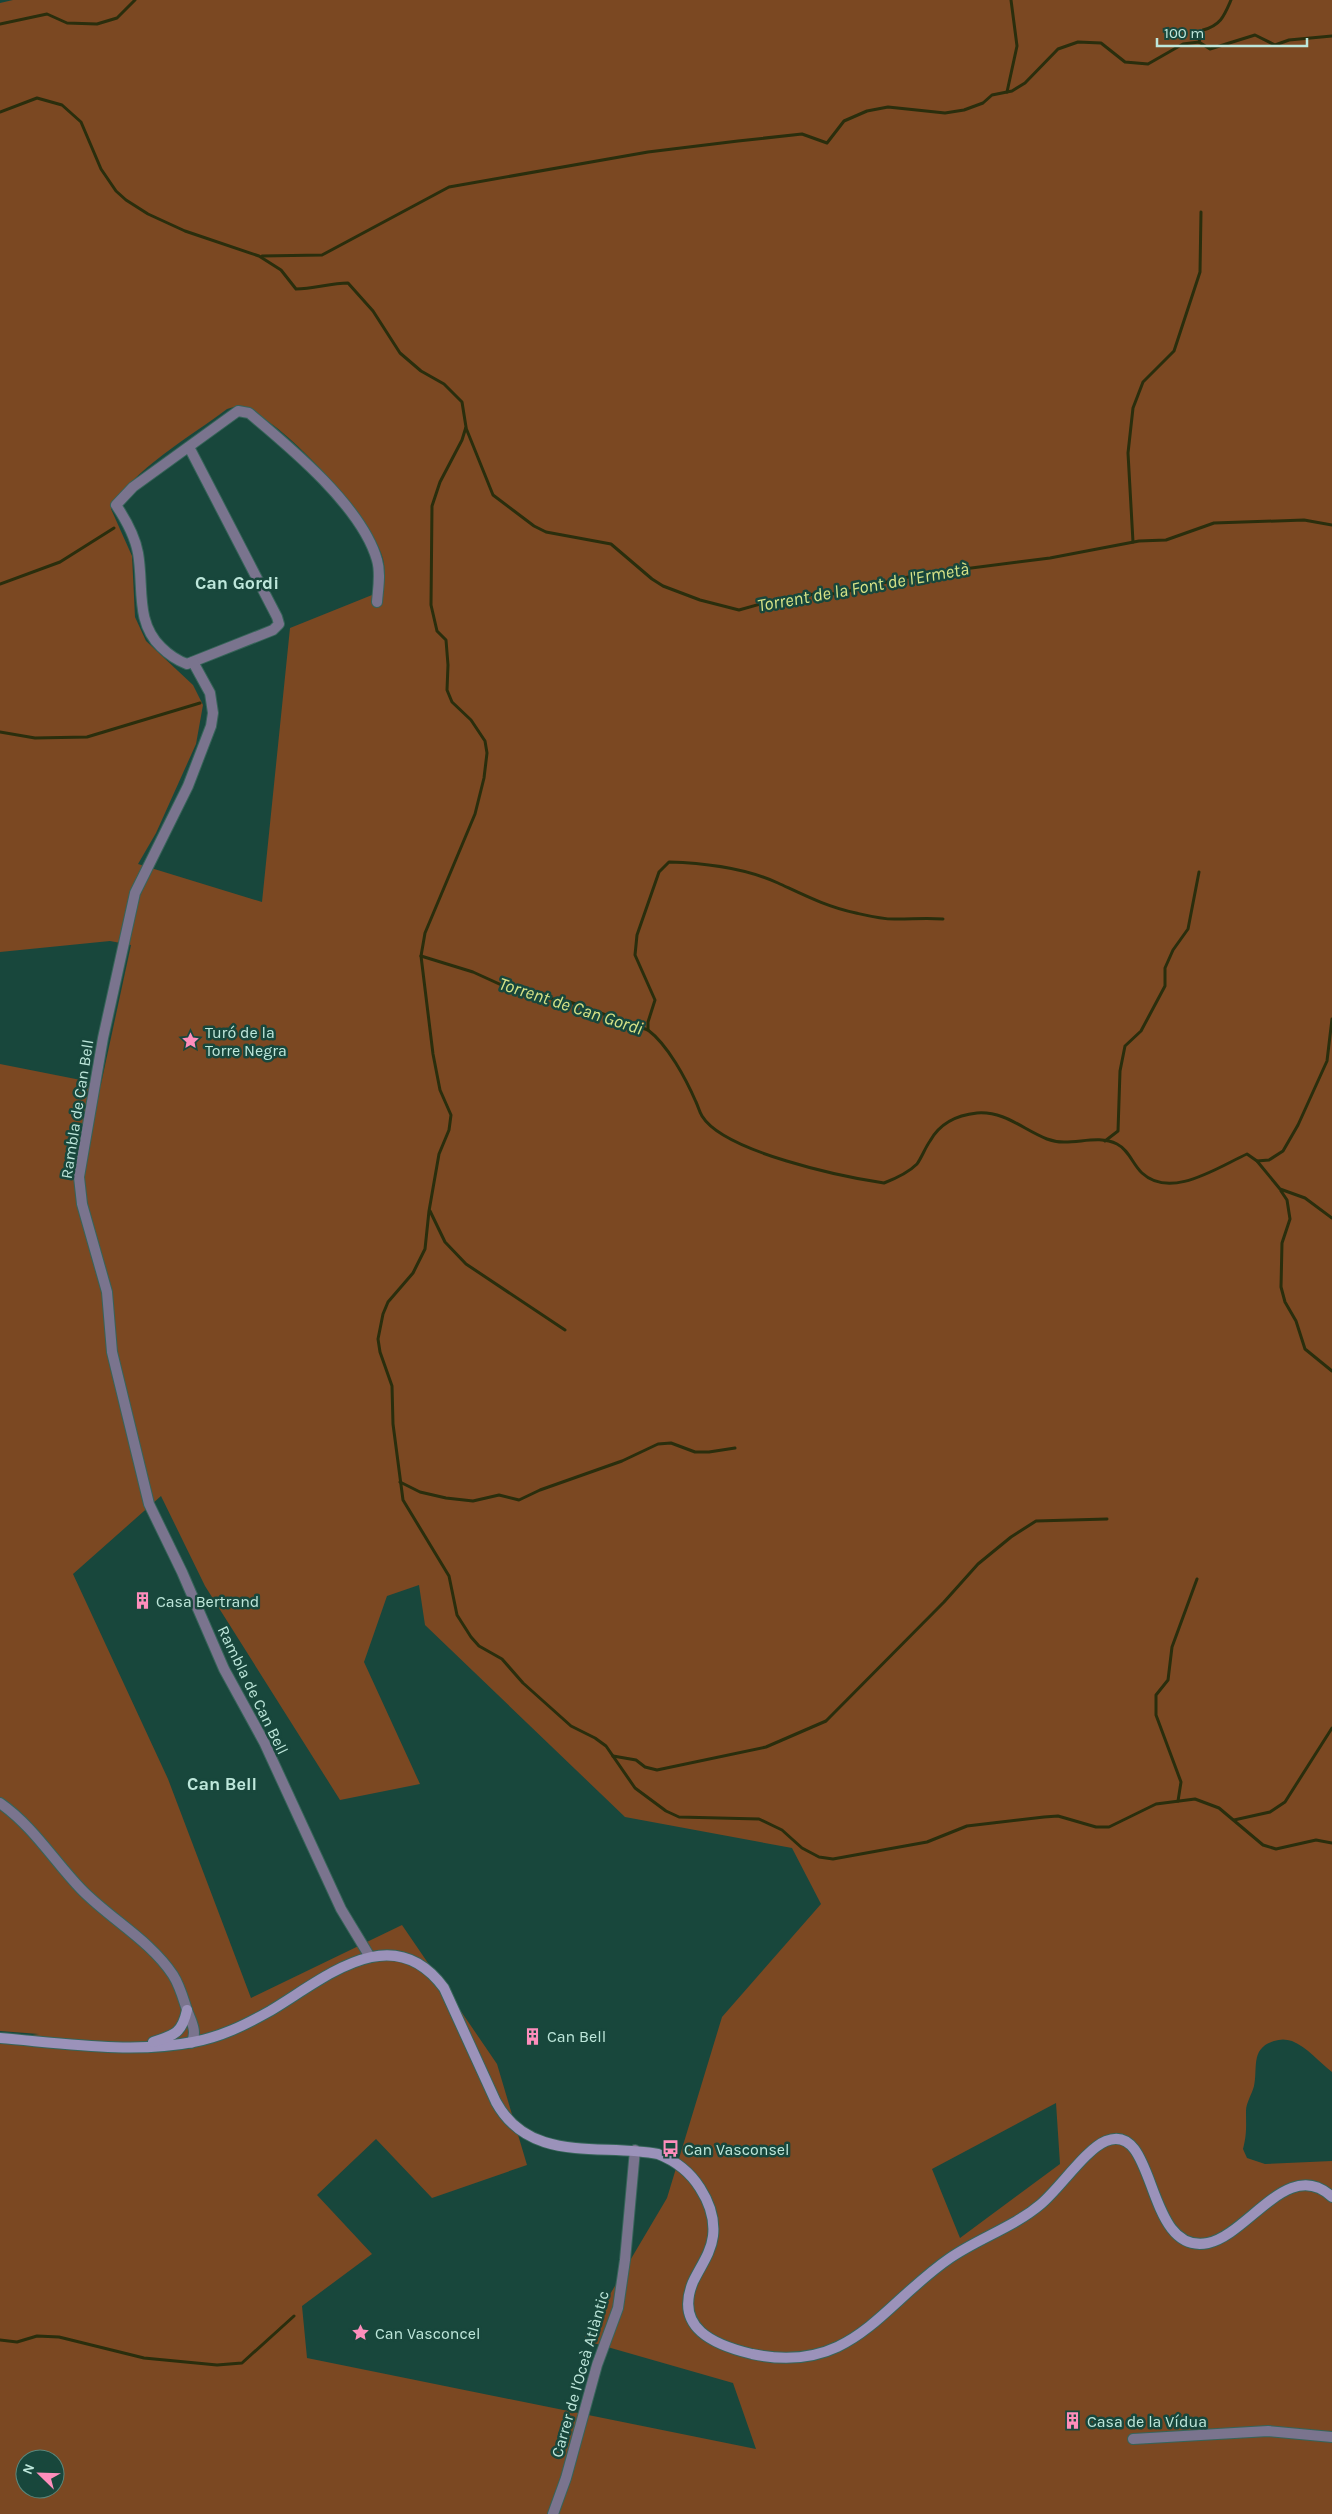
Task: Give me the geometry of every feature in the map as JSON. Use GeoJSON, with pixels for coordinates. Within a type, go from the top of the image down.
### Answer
{"type":"FeatureCollection","features":[{"type":"Feature","properties":{"kind":"main road"},"geometry":{"type":"LineString","coordinates":[[0,2038],[137,2046],[191,2043],[226,2033],[269,2011],[338,1968],[370,1957],[397,1956],[409,1959],[424,1966],[439,1981],[453,2005],[496,2102],[504,2116],[520,2132],[554,2146],[635,2150],[658,2154],[681,2166],[696,2182],[709,2206],[713,2235],[709,2252],[690,2290],[688,2310],[691,2322],[704,2335],[716,2342],[751,2354],[780,2357],[827,2352],[846,2344],[863,2333],[952,2257],[1031,2212],[1049,2197],[1092,2150],[1101,2143],[1112,2139],[1127,2141],[1135,2148],[1167,2222],[1177,2234],[1192,2242],[1205,2244],[1224,2236],[1290,2188],[1313,2185],[1332,2197]]}},
{"type":"Feature","properties":{"kind":"main road"},"geometry":{"type":"LineString","coordinates":[[187,2010],[187,2036],[191,2043]]}},
{"type":"Feature","properties":{"kind":"main road"},"geometry":{"type":"LineString","coordinates":[[137,2046],[173,2035],[181,2029],[187,2010]]}},
{"type":"Feature","properties":{"kind":"street"},"geometry":{"type":"LineString","coordinates":[[189,447],[279,624],[273,630],[193,662],[187,664],[179,661],[151,637],[144,619],[138,551],[130,529],[116,505],[133,487],[238,411],[249,413],[293,452],[329,486],[348,509],[372,547],[378,561],[377,602]]}},
{"type":"Feature","properties":{"kind":"street","name":"Rambla de Can Bell"},"geometry":{"type":"LineString","coordinates":[[193,662],[210,693],[213,712],[212,726],[188,786],[135,893],[102,1038],[79,1177],[82,1204],[107,1292],[112,1352],[149,1504],[182,1572],[224,1669],[264,1742],[341,1909],[370,1957]]}},
{"type":"Feature","properties":{"kind":"street"},"geometry":{"type":"LineString","coordinates":[[0,1803],[23,1822],[45,1845],[90,1899],[146,1945],[162,1961],[181,1990],[194,2030],[191,2043]]}},
{"type":"Feature","properties":{"kind":"street"},"geometry":{"type":"LineString","coordinates":[[194,2030],[207,2039]]}},
{"type":"Feature","properties":{"kind":"street","name":"Carrer de l'Oceà Atlàntic"},"geometry":{"type":"LineString","coordinates":[[553,2514],[566,2478],[598,2365],[618,2308],[625,2260],[635,2150]]}},
{"type":"Feature","properties":{"kind":"street"},"geometry":{"type":"LineString","coordinates":[[1133,2439],[1268,2431],[1332,2437]]}},
{"type":"Feature","properties":{"kind":"shaded area"},"geometry":{"type":"Polygon","coordinates":[[[13,0],[1332,0],[1332,2072],[1308,2051],[1292,2041],[1276,2040],[1261,2048],[1256,2059],[1254,2086],[1246,2108],[1246,2134],[1243,2149],[1247,2158],[1265,2164],[1332,2161],[1332,2514],[0,2514],[0,2040],[39,2034],[0,2031],[0,1064],[101,1084],[131,945],[110,941],[0,952],[0,3],[13,0]],[[237,406],[227,409],[163,454],[132,481],[111,509],[132,556],[135,617],[146,641],[193,685],[203,705],[196,744],[156,833],[138,864],[262,902],[290,628],[382,591],[384,564],[378,546],[365,523],[323,471],[275,426],[254,412],[237,406]],[[161,1496],[73,1574],[168,1779],[251,1998],[402,1925],[497,2064],[527,2165],[432,2198],[376,2139],[317,2195],[372,2254],[302,2306],[307,2358],[756,2449],[733,2383],[583,2340],[667,2198],[722,2017],[821,1904],[792,1848],[625,1817],[425,1625],[419,1585],[387,1596],[364,1662],[420,1784],[340,1800],[205,1586],[161,1496]],[[1056,2103],[932,2169],[960,2238],[1060,2164],[1056,2103]]]}},
{"type":"Feature","properties":{"kind":"waterway"},"geometry":{"type":"LineString","coordinates":[[0,24],[47,14],[67,23],[97,24],[117,18],[135,0]]}},
{"type":"Feature","properties":{"kind":"waterway"},"geometry":{"type":"LineString","coordinates":[[1007,92],[1017,46],[1011,0]]}},
{"type":"Feature","properties":{"kind":"waterway"},"geometry":{"type":"LineString","coordinates":[[1199,42],[1203,30],[1218,23],[1231,0]]}},
{"type":"Feature","properties":{"kind":"waterway"},"geometry":{"type":"LineString","coordinates":[[262,256],[322,255],[449,187],[648,152],[738,141],[802,134],[827,143],[844,121],[867,111],[888,107],[945,113],[964,110],[983,103],[992,95],[1012,91],[1025,83],[1058,49],[1078,42],[1101,43],[1125,62],[1148,64],[1183,44],[1199,42],[1210,49],[1255,35],[1275,45],[1289,40],[1332,36]]}},
{"type":"Feature","properties":{"kind":"waterway"},"geometry":{"type":"LineString","coordinates":[[0,112],[37,98],[62,105],[81,122],[101,169],[116,191],[148,214],[185,231],[259,256],[281,270],[296,289],[348,283],[373,311],[400,353],[421,371],[444,384],[462,402],[466,427],[462,440],[440,482],[432,506],[431,605],[437,631],[446,640],[447,690],[452,702],[471,720],[485,741],[487,753],[484,778],[475,814],[425,933],[421,956],[433,1054],[440,1090],[451,1115],[449,1130],[439,1154],[429,1211],[425,1249],[413,1273],[388,1302],[383,1314],[378,1339],[380,1352],[392,1386],[393,1424],[403,1500],[449,1576],[457,1615],[471,1637],[479,1646],[502,1659],[523,1683],[571,1726],[606,1746],[635,1788],[666,1811],[679,1817],[759,1819],[782,1830],[802,1848],[819,1857],[833,1859],[927,1842],[967,1826],[1044,1817],[1058,1816],[1096,1827],[1109,1827],[1156,1804],[1195,1799],[1219,1808],[1263,1845],[1276,1849],[1316,1840],[1332,1843]]}},
{"type":"Feature","properties":{"kind":"waterway"},"geometry":{"type":"LineString","coordinates":[[1133,542],[1128,453],[1133,408],[1143,382],[1174,351],[1200,272],[1201,212]]}},
{"type":"Feature","properties":{"kind":"waterway","name":"Torrent de la Font de l'Ermetà"},"geometry":{"type":"LineString","coordinates":[[466,428],[493,495],[534,526],[546,532],[611,544],[663,586],[700,600],[739,610],[778,599],[822,593],[836,594],[917,575],[1050,558],[1139,541],[1166,540],[1214,523],[1304,520],[1332,525]]}},
{"type":"Feature","properties":{"kind":"waterway"},"geometry":{"type":"LineString","coordinates":[[0,584],[60,562],[114,528]]}},
{"type":"Feature","properties":{"kind":"waterway"},"geometry":{"type":"LineString","coordinates":[[0,732],[35,738],[87,737],[200,703]]}},
{"type":"Feature","properties":{"kind":"waterway"},"geometry":{"type":"LineString","coordinates":[[648,1030],[648,1022],[655,1000],[635,955],[637,935],[659,872],[669,862],[711,865],[739,870],[778,883],[825,904],[872,916],[893,919],[943,919]]}},
{"type":"Feature","properties":{"kind":"waterway"},"geometry":{"type":"LineString","coordinates":[[1105,1141],[1118,1131],[1120,1071],[1125,1046],[1141,1031],[1165,986],[1165,968],[1173,950],[1188,929],[1199,872]]}},
{"type":"Feature","properties":{"kind":"waterway","name":"Torrent de Can Gordi"},"geometry":{"type":"LineString","coordinates":[[421,956],[473,972],[519,993],[570,1002],[648,1030],[663,1044],[676,1063],[702,1116],[714,1129],[734,1141],[786,1161],[814,1169],[884,1183],[902,1175],[917,1164],[934,1135],[944,1125],[963,1116],[987,1113],[1005,1118],[1047,1139],[1065,1142],[1100,1140],[1117,1144],[1125,1150],[1142,1173],[1154,1180],[1167,1183],[1180,1182],[1209,1173],[1247,1154],[1257,1161],[1280,1189],[1305,1198],[1332,1218]]}},
{"type":"Feature","properties":{"kind":"waterway"},"geometry":{"type":"LineString","coordinates":[[1257,1161],[1269,1160],[1283,1151],[1298,1125],[1327,1061],[1332,1019]]}},
{"type":"Feature","properties":{"kind":"waterway"},"geometry":{"type":"LineString","coordinates":[[1281,1191],[1287,1200],[1290,1219],[1282,1243],[1281,1287],[1285,1302],[1296,1321],[1305,1349],[1332,1371]]}},
{"type":"Feature","properties":{"kind":"waterway"},"geometry":{"type":"LineString","coordinates":[[430,1211],[445,1242],[466,1264],[565,1330]]}},
{"type":"Feature","properties":{"kind":"waterway"},"geometry":{"type":"LineString","coordinates":[[400,1482],[420,1492],[446,1498],[473,1501],[499,1495],[519,1500],[540,1490],[622,1461],[658,1444],[671,1443],[695,1452],[735,1448]]}},
{"type":"Feature","properties":{"kind":"waterway"},"geometry":{"type":"LineString","coordinates":[[613,1756],[636,1760],[645,1767],[657,1770],[766,1747],[826,1721],[944,1602],[978,1564],[1011,1537],[1036,1521],[1107,1519]]}},
{"type":"Feature","properties":{"kind":"waterway"},"geometry":{"type":"LineString","coordinates":[[1178,1801],[1181,1782],[1156,1715],[1156,1695],[1168,1680],[1172,1647],[1197,1579]]}},
{"type":"Feature","properties":{"kind":"waterway"},"geometry":{"type":"LineString","coordinates":[[1234,1820],[1270,1812],[1285,1802],[1332,1728]]}},
{"type":"Feature","properties":{"kind":"waterway"},"geometry":{"type":"LineString","coordinates":[[0,2340],[17,2342],[37,2336],[59,2337],[144,2358],[217,2365],[242,2363],[294,2316]]}},
{"type":"Feature","properties":{"kind":"place","name":"Turó de la Torre Negra"},"geometry":{"type":"Point","coordinates":[191,1041]}},
{"type":"Feature","properties":{"kind":"place","name":"Casa Bertrand"},"geometry":{"type":"Point","coordinates":[142,1601]}},
{"type":"Feature","properties":{"kind":"place","name":"Can Bell"},"geometry":{"type":"Point","coordinates":[533,2036]}},
{"type":"Feature","properties":{"kind":"place","name":"Can Vasconsel"},"geometry":{"type":"Point","coordinates":[670,2149]}},
{"type":"Feature","properties":{"kind":"place","name":"Can Vasconcel"},"geometry":{"type":"Point","coordinates":[361,2333]}},
{"type":"Feature","properties":{"kind":"place","name":"Casa de la Vídua"},"geometry":{"type":"Point","coordinates":[1073,2421]}},
{"type":"Feature","properties":{"kind":"district","name":"Can Gordi"},"geometry":{"type":"Point","coordinates":[237,583]}},
{"type":"Feature","properties":{"kind":"district","name":"Can Bell"},"geometry":{"type":"Point","coordinates":[222,1784]}}]}
